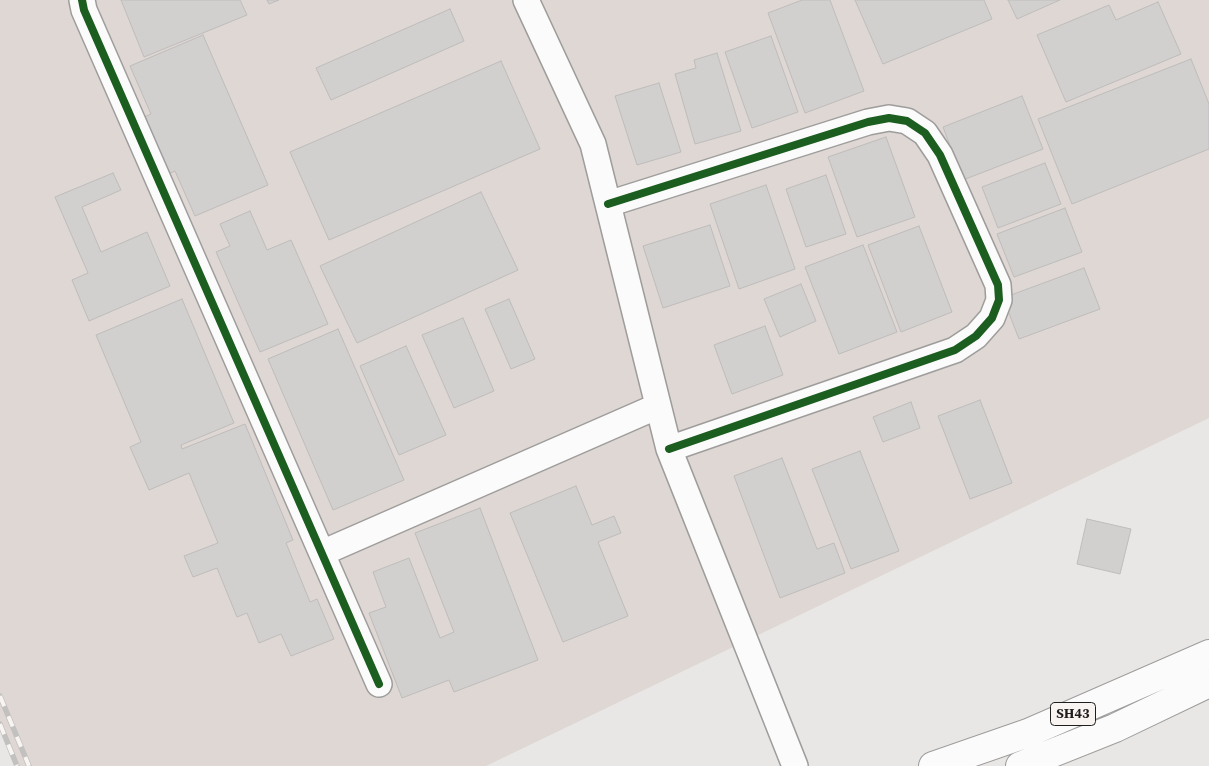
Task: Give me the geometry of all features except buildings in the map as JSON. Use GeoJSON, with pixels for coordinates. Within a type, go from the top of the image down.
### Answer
{"type":"FeatureCollection","features":[{"type":"Feature","properties":{"kind":"main road","name":"SH43"},"geometry":{"type":"LineString","coordinates":[[933,766],[1028,733],[1209,654]]}},
{"type":"Feature","properties":{"kind":"main road","name":"SH43"},"geometry":{"type":"LineString","coordinates":[[1020,766],[1114,728],[1209,683]]}},
{"type":"Feature","properties":{"kind":"street"},"geometry":{"type":"LineString","coordinates":[[82,0],[84,10],[379,684]]}},
{"type":"Feature","properties":{"kind":"street"},"geometry":{"type":"LineString","coordinates":[[526,0],[593,144],[669,450],[795,766]]}},
{"type":"Feature","properties":{"kind":"street"},"geometry":{"type":"LineString","coordinates":[[608,204],[868,122],[889,118],[907,121],[925,133],[940,155],[998,285],[999,300],[992,318],[976,336],[955,350],[669,450]]}},
{"type":"Feature","properties":{"kind":"street"},"geometry":{"type":"LineString","coordinates":[[322,553],[658,406]]}},
{"type":"Feature","properties":{"kind":"shaded area"},"geometry":{"type":"Polygon","coordinates":[[[0,0],[1209,0],[1209,418],[486,766],[20,766],[0,726],[0,0]]]}},
{"type":"Feature","properties":{"kind":"railway"},"geometry":{"type":"LineString","coordinates":[[0,696],[29,766]]}},
{"type":"Feature","properties":{"kind":"railway"},"geometry":{"type":"LineString","coordinates":[[0,724],[17,766]]}},
{"type":"Feature","properties":{"kind":"cycle path"},"geometry":{"type":"LineString","coordinates":[[82,0],[84,10],[379,684]]}},
{"type":"Feature","properties":{"kind":"cycle path"},"geometry":{"type":"LineString","coordinates":[[608,204],[868,122],[889,118],[907,121],[925,133],[940,155],[998,285],[999,300],[992,318],[976,336],[955,350],[669,449]]}}]}
